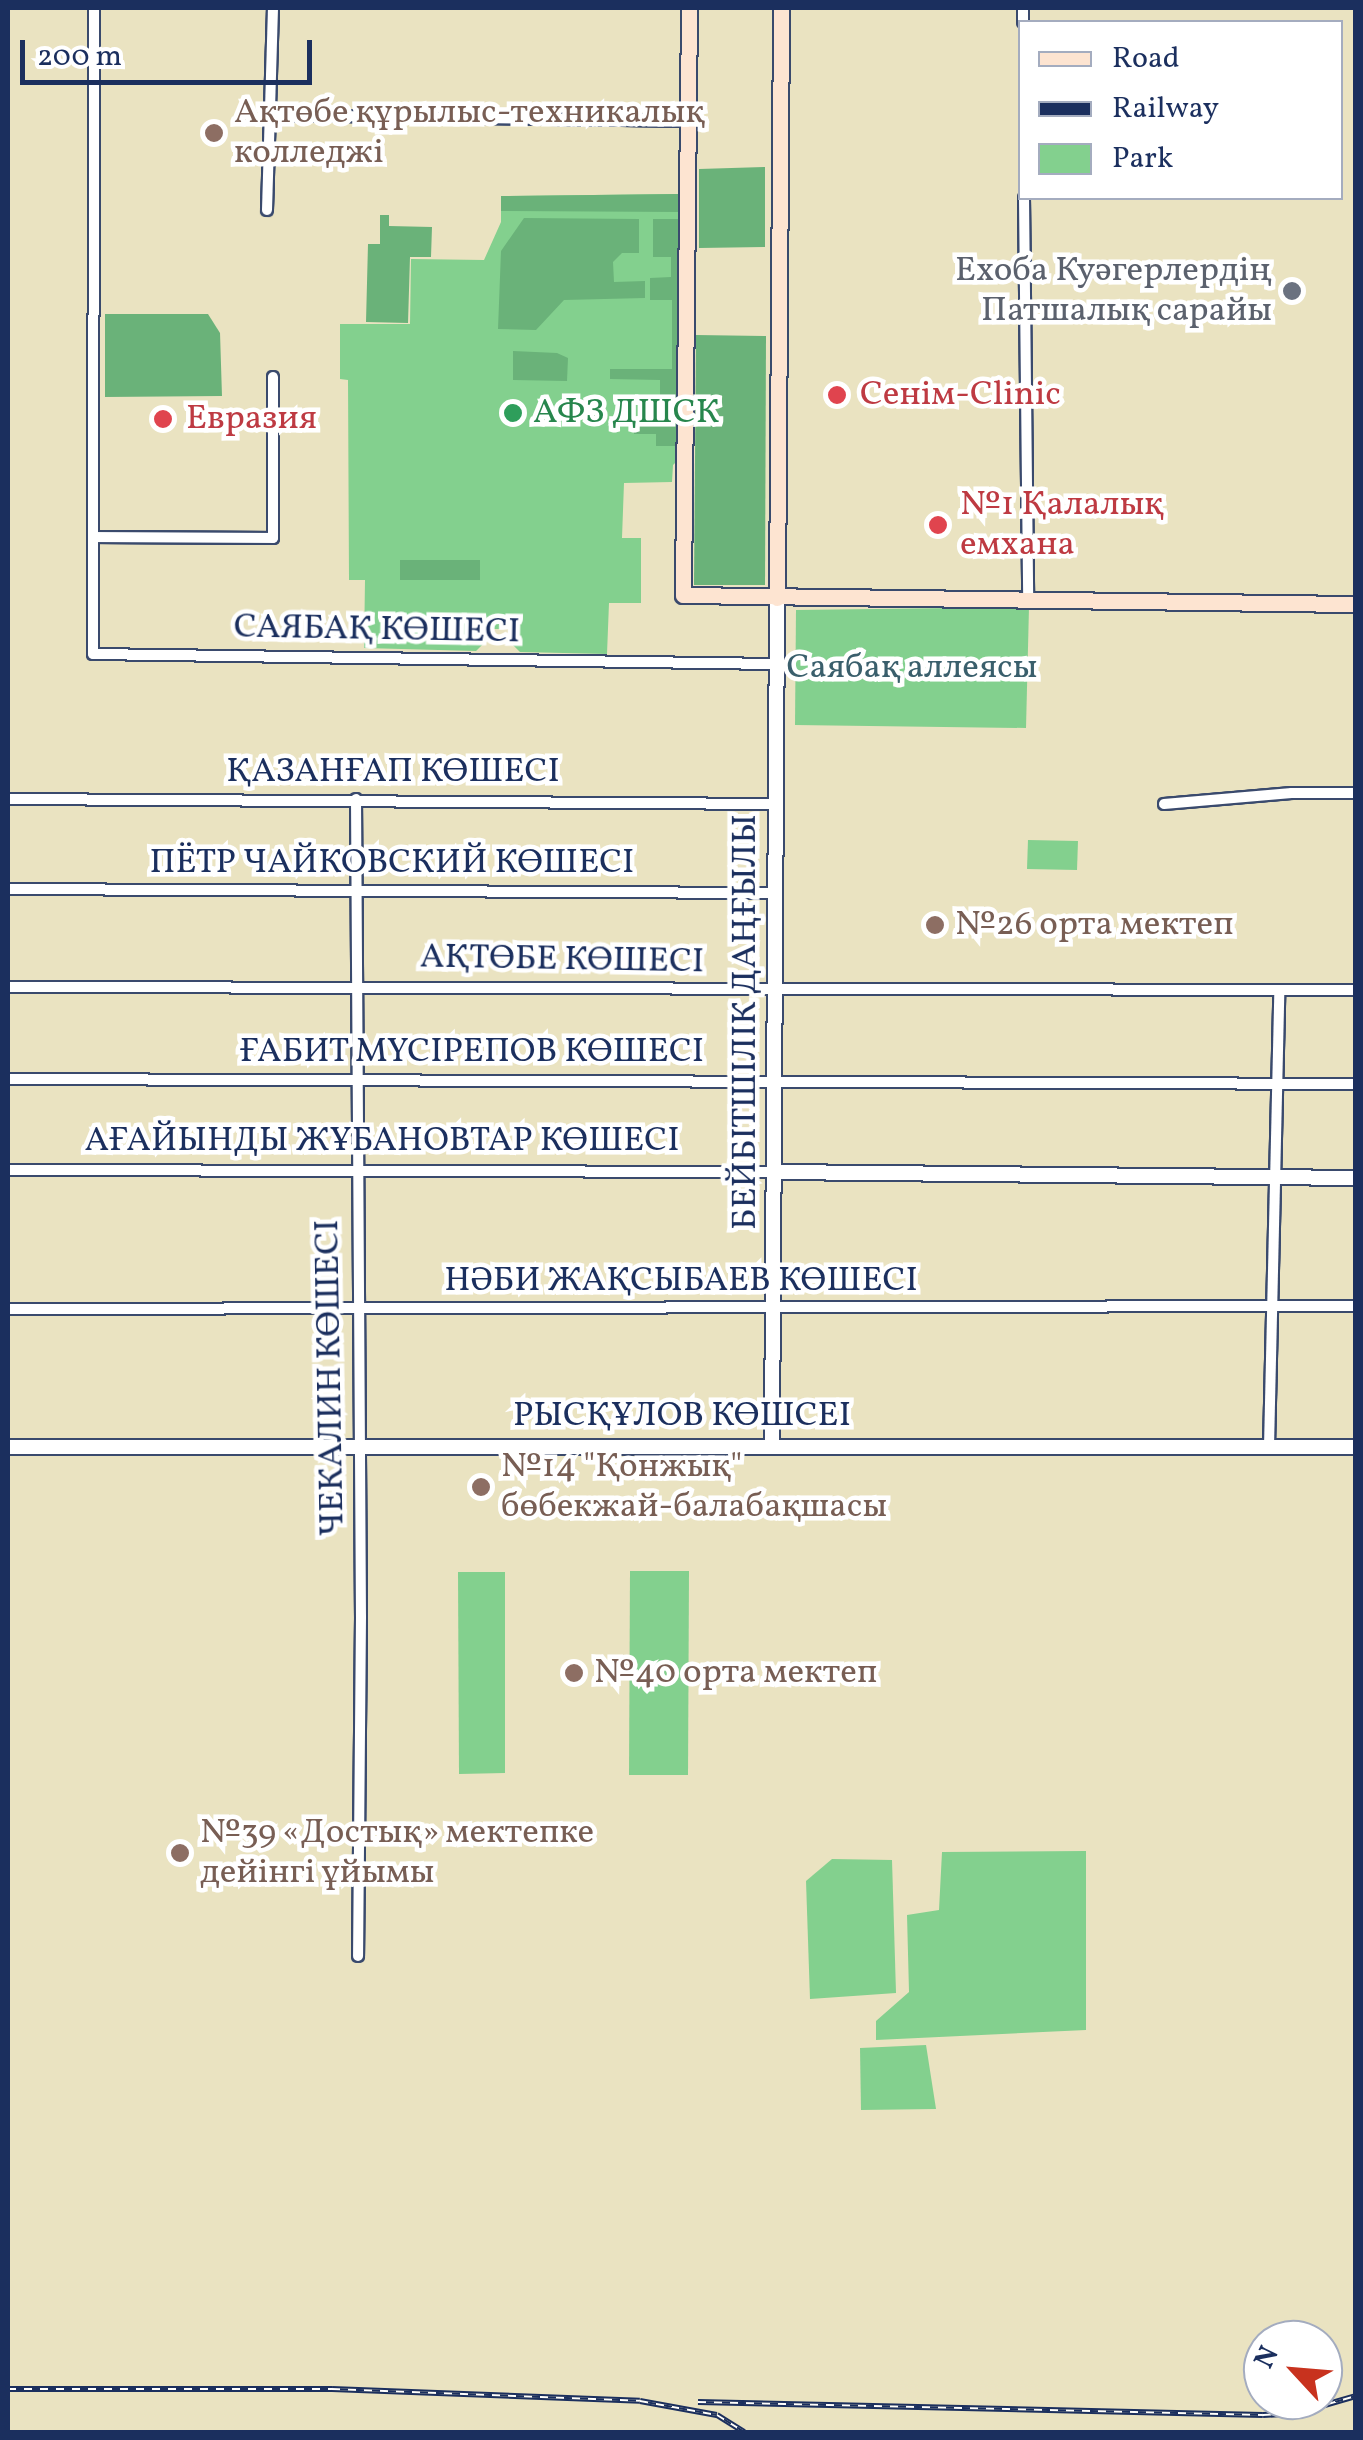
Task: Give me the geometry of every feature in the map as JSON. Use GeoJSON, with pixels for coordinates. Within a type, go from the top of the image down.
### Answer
{"type":"FeatureCollection","features":[{"type":"Feature","properties":{"kind":"main road"},"geometry":{"type":"LineString","coordinates":[[689,8],[683,595],[1356,604]]}},
{"type":"Feature","properties":{"kind":"main road","name":"БЕЙБІТШІЛІК ДАҢҒЫЛЫ"},"geometry":{"type":"LineString","coordinates":[[777,598],[781,8]]}},
{"type":"Feature","properties":{"kind":"street","name":"САЯБАҚ КӨШЕСІ"},"geometry":{"type":"LineString","coordinates":[[94,8],[93,654],[777,664]]}},
{"type":"Feature","properties":{"kind":"street"},"geometry":{"type":"LineString","coordinates":[[268,210],[273,8]]}},
{"type":"Feature","properties":{"kind":"street"},"geometry":{"type":"LineString","coordinates":[[270,115],[688,121]]}},
{"type":"Feature","properties":{"kind":"street"},"geometry":{"type":"LineString","coordinates":[[1024,200],[1028,600]]}},
{"type":"Feature","properties":{"kind":"street"},"geometry":{"type":"LineString","coordinates":[[94,537],[273,538],[273,377]]}},
{"type":"Feature","properties":{"kind":"street","name":"БЕЙБІТШІЛІК ДАҢҒЫЛЫ"},"geometry":{"type":"LineString","coordinates":[[772,1446],[777,1172],[777,598]]}},
{"type":"Feature","properties":{"kind":"street"},"geometry":{"type":"LineString","coordinates":[[1164,804],[1356,794]]}},
{"type":"Feature","properties":{"kind":"street","name":"ҚАЗАНҒАП КӨШЕСІ"},"geometry":{"type":"LineString","coordinates":[[8,799],[356,798],[777,804]]}},
{"type":"Feature","properties":{"kind":"street","name":"ЧЕКАЛИН КӨШЕСІ"},"geometry":{"type":"LineString","coordinates":[[356,798],[358,1956]]}},
{"type":"Feature","properties":{"kind":"street","name":"ПЁТР ЧАЙКОВСКИЙ КӨШЕСІ"},"geometry":{"type":"LineString","coordinates":[[8,889],[777,893]]}},
{"type":"Feature","properties":{"kind":"street","name":"АҚТӨБЕ КӨШЕСІ"},"geometry":{"type":"LineString","coordinates":[[8,987],[355,984],[777,990],[1356,990]]}},
{"type":"Feature","properties":{"kind":"street"},"geometry":{"type":"LineString","coordinates":[[1268,1447],[1279,991]]}},
{"type":"Feature","properties":{"kind":"street","name":"ҒАБИТ МҮСІРЕПОВ КӨШЕСІ"},"geometry":{"type":"LineString","coordinates":[[8,1079],[1356,1084]]}},
{"type":"Feature","properties":{"kind":"street","name":"АҒАЙЫНДЫ ЖҰБАНОВТАР КӨШЕСІ"},"geometry":{"type":"LineString","coordinates":[[8,1170],[1356,1178]]}},
{"type":"Feature","properties":{"kind":"street","name":"НӘБИ ЖАҚСЫБАЕВ КӨШЕСІ"},"geometry":{"type":"LineString","coordinates":[[8,1309],[1356,1306]]}},
{"type":"Feature","properties":{"kind":"street","name":"РЫСҚҰЛОВ КӨШСЕІ"},"geometry":{"type":"LineString","coordinates":[[8,1446],[1356,1446]]}},
{"type":"Feature","properties":{"kind":"green space"},"geometry":{"type":"Polygon","coordinates":[[[765,167],[765,247],[699,248],[699,169],[765,167]]]}},
{"type":"Feature","properties":{"kind":"green space","name":"АФЗ ДШСК"},"geometry":{"type":"Polygon","coordinates":[[[678,194],[679,459],[673,465],[672,482],[624,483],[622,538],[641,538],[641,603],[609,603],[607,654],[520,652],[509,641],[508,629],[486,629],[486,641],[476,651],[364,648],[365,580],[349,580],[348,380],[340,379],[340,324],[410,324],[411,259],[484,260],[501,222],[501,196],[678,194]]]}},
{"type":"Feature","properties":{"kind":"green space"},"geometry":{"type":"Polygon","coordinates":[[[678,194],[679,212],[501,211],[501,196],[678,194]]]}},
{"type":"Feature","properties":{"kind":"green space"},"geometry":{"type":"Polygon","coordinates":[[[380,215],[389,215],[389,226],[432,227],[431,257],[410,257],[408,323],[366,322],[368,244],[380,244],[380,215]]]}},
{"type":"Feature","properties":{"kind":"green space"},"geometry":{"type":"Polygon","coordinates":[[[524,218],[639,219],[639,253],[622,253],[613,262],[614,282],[645,281],[645,298],[564,300],[536,330],[498,329],[501,251],[524,218]]]}},
{"type":"Feature","properties":{"kind":"green space"},"geometry":{"type":"Polygon","coordinates":[[[653,219],[679,219],[679,446],[656,446],[656,434],[634,434],[634,424],[660,423],[660,380],[610,379],[610,369],[672,369],[672,300],[650,300],[650,278],[671,277],[671,257],[653,257],[653,219]]]}},
{"type":"Feature","properties":{"kind":"green space"},"geometry":{"type":"Polygon","coordinates":[[[105,314],[208,314],[220,333],[222,396],[105,397],[105,314]]]}},
{"type":"Feature","properties":{"kind":"green space"},"geometry":{"type":"Polygon","coordinates":[[[696,335],[766,336],[765,585],[694,585],[696,335]]]}},
{"type":"Feature","properties":{"kind":"green space"},"geometry":{"type":"Polygon","coordinates":[[[513,351],[557,353],[568,358],[567,381],[513,380],[513,351]]]}},
{"type":"Feature","properties":{"kind":"green space"},"geometry":{"type":"Polygon","coordinates":[[[400,560],[480,560],[480,580],[400,580],[400,560]]]}},
{"type":"Feature","properties":{"kind":"green space","name":"Саябақ аллеясы"},"geometry":{"type":"Polygon","coordinates":[[[1029,607],[1026,728],[795,725],[796,610],[1029,607]]]}},
{"type":"Feature","properties":{"kind":"green space"},"geometry":{"type":"Polygon","coordinates":[[[1028,840],[1078,841],[1077,870],[1027,869],[1028,840]]]}},
{"type":"Feature","properties":{"kind":"green space"},"geometry":{"type":"Polygon","coordinates":[[[630,1571],[689,1571],[688,1775],[629,1775],[630,1571]]]}},
{"type":"Feature","properties":{"kind":"green space"},"geometry":{"type":"Polygon","coordinates":[[[458,1572],[505,1572],[505,1773],[459,1774],[458,1572]]]}},
{"type":"Feature","properties":{"kind":"green space"},"geometry":{"type":"Polygon","coordinates":[[[1086,1851],[1086,2030],[876,2040],[876,2021],[909,1992],[907,1915],[939,1910],[942,1852],[1086,1851]]]}},
{"type":"Feature","properties":{"kind":"green space"},"geometry":{"type":"Polygon","coordinates":[[[832,1859],[892,1860],[896,1993],[810,1999],[806,1881],[832,1859]]]}},
{"type":"Feature","properties":{"kind":"green space"},"geometry":{"type":"Polygon","coordinates":[[[926,2045],[936,2109],[861,2110],[860,2048],[926,2045]]]}},
{"type":"Feature","properties":{"kind":"railway"},"geometry":{"type":"LineString","coordinates":[[8,2389],[332,2389],[640,2401],[717,2415],[744,2432]]}},
{"type":"Feature","properties":{"kind":"railway"},"geometry":{"type":"LineString","coordinates":[[698,2402],[1263,2415],[1297,2413],[1356,2396]]}},
{"type":"Feature","properties":{"kind":"place","name":"Ақтөбе құрылыс-техникалық колледжі"},"geometry":{"type":"Point","coordinates":[214,133]}},
{"type":"Feature","properties":{"kind":"place","name":"Ехоба Куәгерлердің Патшалық сарайы"},"geometry":{"type":"Point","coordinates":[1292,291]}},
{"type":"Feature","properties":{"kind":"place","name":"Сенім-Clinic"},"geometry":{"type":"Point","coordinates":[837,395]}},
{"type":"Feature","properties":{"kind":"place","name":"АФЗ ДШСК"},"geometry":{"type":"Point","coordinates":[513,413]}},
{"type":"Feature","properties":{"kind":"place","name":"Евразия"},"geometry":{"type":"Point","coordinates":[163,419]}},
{"type":"Feature","properties":{"kind":"place","name":"№1 Қалалық емхана"},"geometry":{"type":"Point","coordinates":[938,525]}},
{"type":"Feature","properties":{"kind":"place","name":"№26 орта мектеп"},"geometry":{"type":"Point","coordinates":[935,925]}},
{"type":"Feature","properties":{"kind":"place","name":"№14 \"Қонжық\" бөбекжай-балабақшасы"},"geometry":{"type":"Point","coordinates":[481,1487]}},
{"type":"Feature","properties":{"kind":"place","name":"№40 орта мектеп"},"geometry":{"type":"Point","coordinates":[574,1673]}},
{"type":"Feature","properties":{"kind":"place","name":"№39 «Достық» мектепке дейінгі ұйымы"},"geometry":{"type":"Point","coordinates":[180,1853]}}]}
